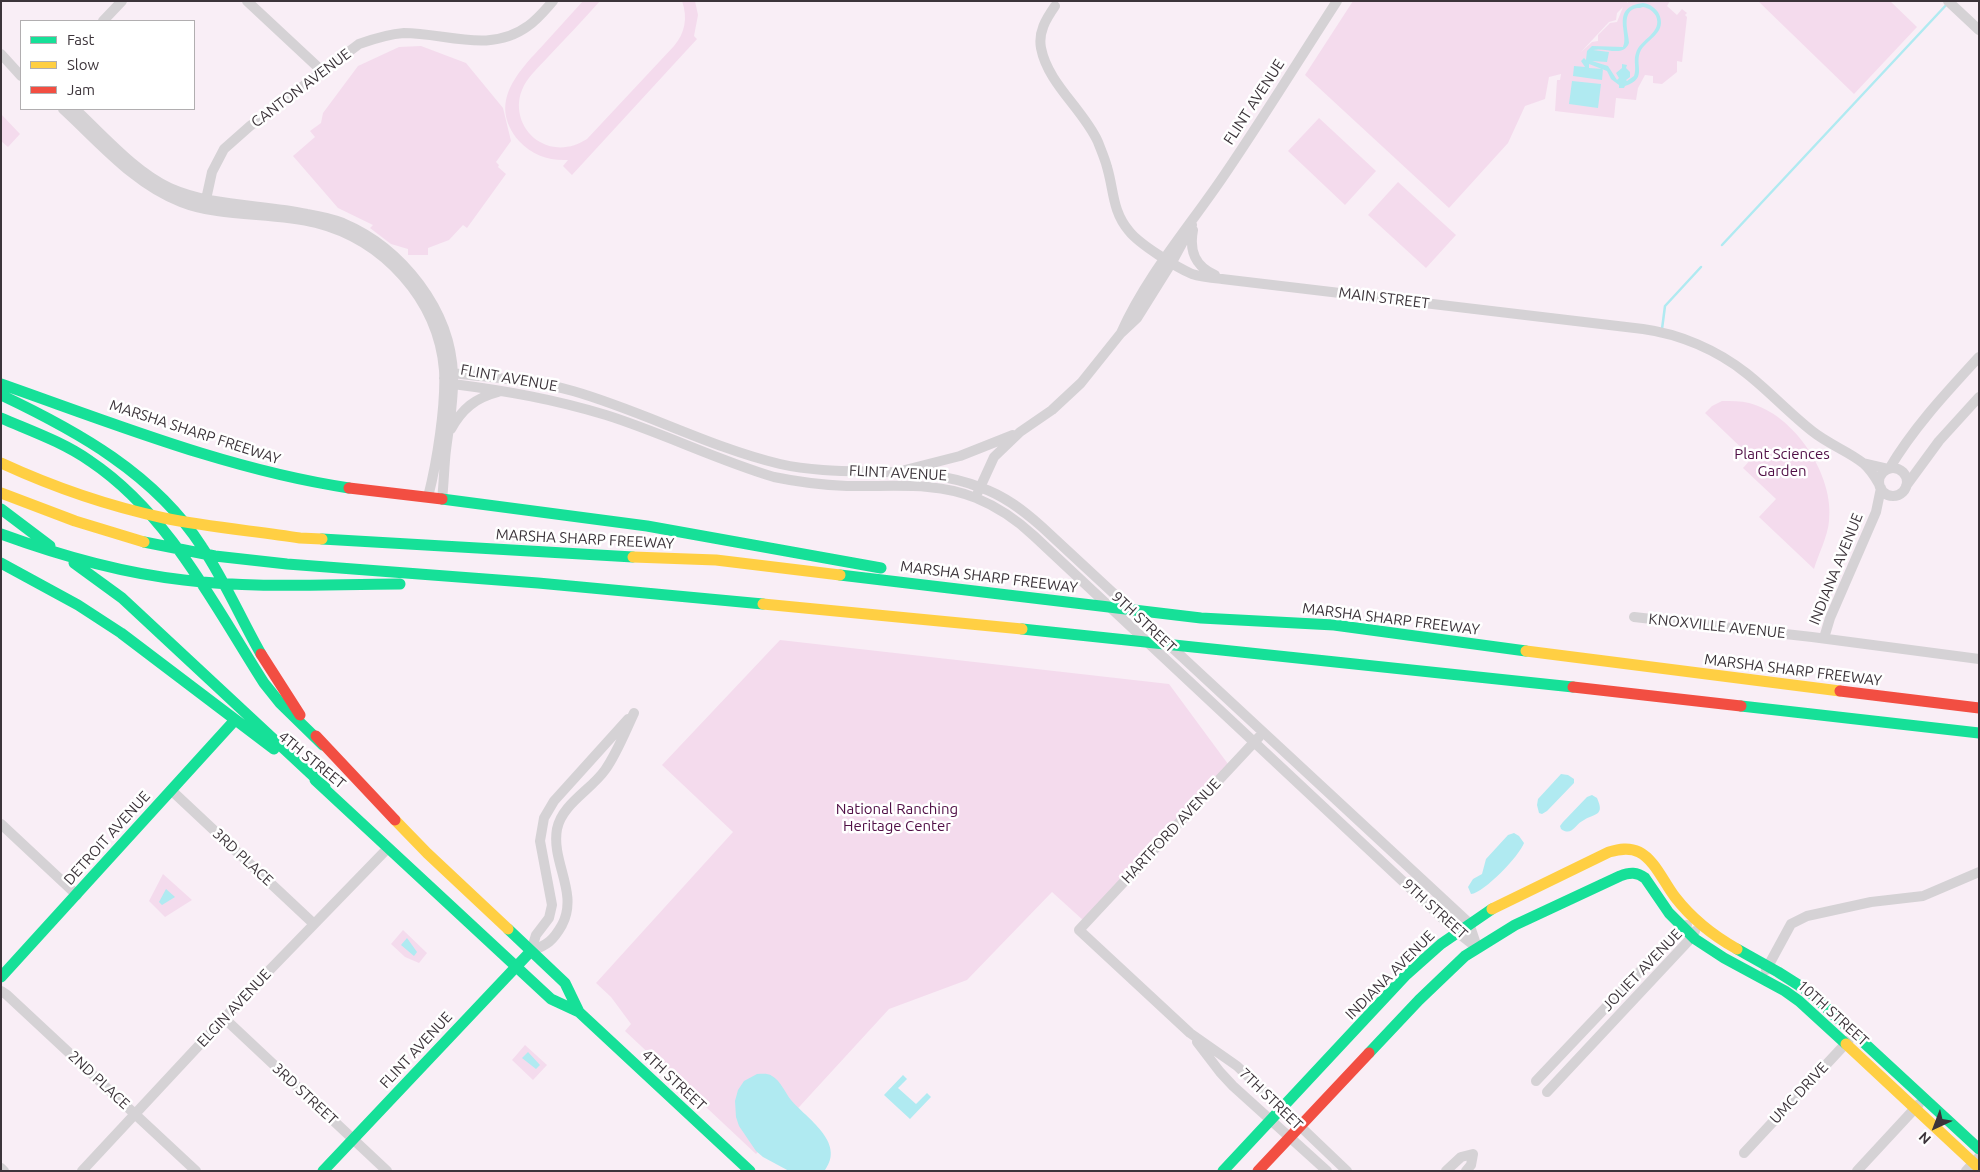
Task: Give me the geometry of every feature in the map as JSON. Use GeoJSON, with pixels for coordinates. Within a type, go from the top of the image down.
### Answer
{"type":"FeatureCollection","features":[{"type":"Feature","properties":{"kind":"main road","name":"MARSHA SHARP FREEWAY"},"geometry":{"type":"LineString","coordinates":[[1,384],[180,446],[255,468],[317,483],[646,526],[970,583],[1074,596],[1095,605]]}},
{"type":"Feature","properties":{"kind":"main road"},"geometry":{"type":"LineString","coordinates":[[1,395],[80,434],[115,457],[153,488],[176,512],[200,543],[294,707],[323,745]]}},
{"type":"Feature","properties":{"kind":"main road"},"geometry":{"type":"LineString","coordinates":[[1,418],[69,448],[128,490],[160,524],[182,553],[222,618],[275,696],[323,745]]}},
{"type":"Feature","properties":{"kind":"main road","name":"MARSHA SHARP FREEWAY"},"geometry":{"type":"LineString","coordinates":[[1,463],[33,478],[92,499],[164,518],[300,538],[562,554],[716,560],[1201,618],[1334,624],[1653,668],[1979,708]]}},
{"type":"Feature","properties":{"kind":"main road"},"geometry":{"type":"LineString","coordinates":[[1,493],[75,521],[144,542],[215,556],[286,564],[538,583],[977,624],[1640,694],[1979,733]]}},
{"type":"Feature","properties":{"kind":"main road"},"geometry":{"type":"LineString","coordinates":[[1,509],[122,598],[325,788]]}},
{"type":"Feature","properties":{"kind":"main road"},"geometry":{"type":"LineString","coordinates":[[1,534],[80,561],[132,572],[213,584],[538,583]]}},
{"type":"Feature","properties":{"kind":"main road","name":"4TH STREET"},"geometry":{"type":"LineString","coordinates":[[1,563],[78,605],[121,633],[325,788],[515,967],[551,999],[579,1012],[750,1171]]}},
{"type":"Feature","properties":{"kind":"main road","name":"DETROIT AVENUE"},"geometry":{"type":"LineString","coordinates":[[1,977],[235,720]]}},
{"type":"Feature","properties":{"kind":"main road","name":"4TH STREET"},"geometry":{"type":"LineString","coordinates":[[323,745],[427,853],[565,983],[579,1012]]}},
{"type":"Feature","properties":{"kind":"main road","name":"INDIANA AVENUE"},"geometry":{"type":"LineString","coordinates":[[1224,1171],[1406,976],[1423,959],[1457,932],[1469,923],[1509,901],[1609,852],[1624,849],[1644,854]]}},
{"type":"Feature","properties":{"kind":"main road","name":"10TH STREET"},"geometry":{"type":"LineString","coordinates":[[1644,854],[1651,860],[1677,900],[1698,922],[1724,942],[1768,965],[1808,991],[1979,1149]]}},
{"type":"Feature","properties":{"kind":"main road","name":"10TH STREET"},"geometry":{"type":"LineString","coordinates":[[1477,947],[1515,925],[1614,878],[1627,873],[1638,874],[1646,879],[1665,907],[1682,927],[1723,958],[1782,988],[1799,1000],[1974,1165]]}},
{"type":"Feature","properties":{"kind":"main road"},"geometry":{"type":"LineString","coordinates":[[1258,1171],[1434,984],[1477,947]]}},
{"type":"Feature","properties":{"kind":"main road","name":"FLINT AVENUE"},"geometry":{"type":"LineString","coordinates":[[323,1171],[531,951]]}},
{"type":"Feature","properties":{"kind":"street"},"geometry":{"type":"LineString","coordinates":[[104,20],[122,1]]}},
{"type":"Feature","properties":{"kind":"street"},"geometry":{"type":"LineString","coordinates":[[247,1],[322,71]]}},
{"type":"Feature","properties":{"kind":"street","name":"CANTON AVENUE"},"geometry":{"type":"LineString","coordinates":[[205,203],[215,164],[224,149],[250,126],[359,44],[391,35],[412,34],[468,41],[503,38],[528,26],[553,1]]}},
{"type":"Feature","properties":{"kind":"street","name":"FLINT AVENUE"},"geometry":{"type":"LineString","coordinates":[[450,378],[504,391],[550,399],[606,415],[774,477],[831,485],[925,487],[952,490],[976,498],[994,457],[1020,432],[1052,410],[1081,383],[1121,333],[1137,318],[1169,260],[1188,236],[1195,217],[1228,171],[1337,1]]}},
{"type":"Feature","properties":{"kind":"street"},"geometry":{"type":"LineString","coordinates":[[1948,1],[1975,27],[1979,15]]}},
{"type":"Feature","properties":{"kind":"street","name":"MAIN STREET"},"geometry":{"type":"LineString","coordinates":[[1055,6],[1043,26],[1040,36],[1044,59],[1058,85],[1079,110],[1098,142],[1108,168],[1114,204],[1123,224],[1138,240],[1193,274],[1226,280],[1643,329],[1667,334],[1706,348],[1732,362],[1826,442],[1862,462],[1890,469]]}},
{"type":"Feature","properties":{"kind":"street"},"geometry":{"type":"LineString","coordinates":[[1,54],[20,75]]}},
{"type":"Feature","properties":{"kind":"street"},"geometry":{"type":"LineString","coordinates":[[65,110],[122,164],[145,183],[166,196],[183,203],[205,203],[304,213],[342,223],[374,240],[390,252],[411,273],[430,302],[446,337],[450,378],[449,432],[442,499]]}},
{"type":"Feature","properties":{"kind":"street"},"geometry":{"type":"LineString","coordinates":[[75,110],[151,177],[170,188],[205,203]]}},
{"type":"Feature","properties":{"kind":"street"},"geometry":{"type":"LineString","coordinates":[[1195,217],[1192,237],[1194,257],[1202,268],[1226,280]]}},
{"type":"Feature","properties":{"kind":"street"},"geometry":{"type":"LineString","coordinates":[[1979,357],[1924,417],[1890,469],[1881,476],[1880,486],[1887,494],[1898,495],[1905,490],[1939,442],[1979,397]]}},
{"type":"Feature","properties":{"kind":"street"},"geometry":{"type":"LineString","coordinates":[[428,497],[440,422],[450,378]]}},
{"type":"Feature","properties":{"kind":"street","name":"FLINT AVENUE"},"geometry":{"type":"LineString","coordinates":[[450,378],[536,382],[571,390],[608,402],[712,442],[779,463],[808,469],[941,477],[981,487]]}},
{"type":"Feature","properties":{"kind":"street"},"geometry":{"type":"LineString","coordinates":[[449,432],[460,414],[471,403],[483,397],[504,391]]}},
{"type":"Feature","properties":{"kind":"street","name":"FLINT AVENUE"},"geometry":{"type":"LineString","coordinates":[[890,473],[960,456],[1020,432]]}},
{"type":"Feature","properties":{"kind":"street","name":"MAIN STREET"},"geometry":{"type":"LineString","coordinates":[[1862,462],[1880,486]]}},
{"type":"Feature","properties":{"kind":"street"},"geometry":{"type":"LineString","coordinates":[[1890,469],[1896,469],[1904,473],[1907,481],[1906,486]]}},
{"type":"Feature","properties":{"kind":"street","name":"INDIANA AVENUE"},"geometry":{"type":"LineString","coordinates":[[1824,638],[1825,629],[1876,512],[1880,486]]}},
{"type":"Feature","properties":{"kind":"street","name":"9TH STREET"},"geometry":{"type":"LineString","coordinates":[[981,487],[1005,499],[1034,520],[1469,923],[1477,947]]}},
{"type":"Feature","properties":{"kind":"street","name":"INDIANA AVENUE"},"geometry":{"type":"LineString","coordinates":[[1876,512],[1898,495]]}},
{"type":"Feature","properties":{"kind":"street","name":"9TH STREET"},"geometry":{"type":"LineString","coordinates":[[976,498],[1018,521],[1457,932],[1477,947]]}},
{"type":"Feature","properties":{"kind":"street","name":"KNOXVILLE AVENUE"},"geometry":{"type":"LineString","coordinates":[[1634,616],[1824,638],[1979,659]]}},
{"type":"Feature","properties":{"kind":"street","name":"FLINT AVENUE"},"geometry":{"type":"LineString","coordinates":[[634,712],[605,769],[567,810],[560,822],[556,835],[557,847],[567,895],[568,911],[552,940],[546,945],[531,951],[536,935],[549,918],[552,905],[540,841],[544,818],[554,800],[634,712]]}},
{"type":"Feature","properties":{"kind":"street","name":"HARTFORD AVENUE"},"geometry":{"type":"LineString","coordinates":[[1080,930],[1263,732]]}},
{"type":"Feature","properties":{"kind":"street","name":"3RD PLACE"},"geometry":{"type":"LineString","coordinates":[[171,790],[314,924]]}},
{"type":"Feature","properties":{"kind":"street"},"geometry":{"type":"LineString","coordinates":[[1,824],[77,895]]}},
{"type":"Feature","properties":{"kind":"street","name":"ELGIN AVENUE"},"geometry":{"type":"LineString","coordinates":[[82,1171],[224,1018],[388,848]]}},
{"type":"Feature","properties":{"kind":"street"},"geometry":{"type":"LineString","coordinates":[[1762,977],[1791,924],[1808,916],[1871,902],[1923,896],[1979,872]]}},
{"type":"Feature","properties":{"kind":"street","name":"JOLIET AVENUE"},"geometry":{"type":"LineString","coordinates":[[1536,1082],[1682,927],[1698,922]]}},
{"type":"Feature","properties":{"kind":"street","name":"JOLIET AVENUE"},"geometry":{"type":"LineString","coordinates":[[1546,1092],[1693,936],[1698,922]]}},
{"type":"Feature","properties":{"kind":"street","name":"7TH STREET"},"geometry":{"type":"LineString","coordinates":[[1080,930],[1190,1033],[1237,1066],[1347,1171]]}},
{"type":"Feature","properties":{"kind":"street","name":"2ND PLACE"},"geometry":{"type":"LineString","coordinates":[[1,991],[7,994],[196,1171]]}},
{"type":"Feature","properties":{"kind":"street","name":"3RD STREET"},"geometry":{"type":"LineString","coordinates":[[224,1018],[387,1171]]}},
{"type":"Feature","properties":{"kind":"street","name":"7TH STREET"},"geometry":{"type":"LineString","coordinates":[[1190,1033],[1220,1072],[1326,1171]]}},
{"type":"Feature","properties":{"kind":"street","name":"UMC DRIVE"},"geometry":{"type":"LineString","coordinates":[[1744,1153],[1855,1034]]}},
{"type":"Feature","properties":{"kind":"street"},"geometry":{"type":"LineString","coordinates":[[1857,1171],[1924,1098]]}},
{"type":"Feature","properties":{"kind":"street"},"geometry":{"type":"LineString","coordinates":[[1446,1171],[1461,1157],[1473,1154],[1468,1168]]}},
{"type":"Feature","properties":{"kind":"street"},"geometry":{"type":"LineString","coordinates":[[1,1168],[4,1171]]}},
{"type":"Feature","properties":{"kind":"green space"},"geometry":{"type":"Polygon","coordinates":[[[583,1],[600,1],[530,76],[524,85],[520,97],[519,112],[524,126],[534,138],[552,147],[576,145],[587,139],[674,46],[683,31],[685,13],[682,1],[695,1],[698,15],[694,36],[697,39],[572,175],[563,166],[568,160],[541,156],[529,150],[519,141],[510,127],[506,114],[506,101],[516,77],[583,1]]]}},
{"type":"Feature","properties":{"kind":"green space"},"geometry":{"type":"Polygon","coordinates":[[[1353,1],[1627,1],[1627,3],[1629,1],[1670,1],[1667,6],[1677,15],[1682,9],[1687,13],[1685,15],[1687,17],[1682,62],[1677,61],[1677,72],[1662,84],[1653,83],[1653,76],[1645,75],[1638,88],[1636,100],[1616,98],[1614,118],[1555,111],[1557,80],[1560,80],[1561,74],[1549,77],[1545,99],[1525,106],[1508,143],[1449,208],[1305,75],[1353,1]],[[1623,7],[1617,13],[1616,20],[1609,22],[1581,52],[1592,42],[1598,41],[1598,35],[1610,23],[1617,22],[1623,7]]]}},
{"type":"Feature","properties":{"kind":"green space"},"geometry":{"type":"Polygon","coordinates":[[[1758,1],[1890,1],[1917,27],[1854,94],[1758,1]]]}},
{"type":"Feature","properties":{"kind":"green space"},"geometry":{"type":"Polygon","coordinates":[[[421,46],[466,63],[503,108],[511,141],[496,162],[499,165],[498,167],[506,174],[467,228],[463,225],[449,240],[428,248],[428,255],[408,255],[408,249],[391,244],[370,228],[373,225],[338,208],[293,156],[315,137],[310,131],[321,123],[323,113],[358,66],[399,47],[421,46]]]}},
{"type":"Feature","properties":{"kind":"green space"},"geometry":{"type":"Polygon","coordinates":[[[1,114],[20,134],[8,147],[1,141],[1,114]]]}},
{"type":"Feature","properties":{"kind":"green space"},"geometry":{"type":"Polygon","coordinates":[[[1319,118],[1376,171],[1345,205],[1288,151],[1319,118]]]}},
{"type":"Feature","properties":{"kind":"green space"},"geometry":{"type":"Polygon","coordinates":[[[1398,182],[1456,235],[1426,268],[1368,215],[1398,182]]]}},
{"type":"Feature","properties":{"kind":"green space","name":"Plant Sciences Garden"},"geometry":{"type":"Polygon","coordinates":[[[1722,401],[1739,401],[1766,409],[1796,433],[1818,467],[1829,503],[1829,521],[1825,539],[1814,569],[1759,517],[1776,499],[1743,468],[1752,458],[1705,413],[1712,406],[1722,401]]]}},
{"type":"Feature","properties":{"kind":"green space","name":"National Ranching Heritage Center"},"geometry":{"type":"Polygon","coordinates":[[[780,640],[1169,684],[1228,764],[1084,921],[1052,892],[967,980],[889,1009],[756,1154],[625,1031],[631,1024],[611,997],[596,983],[733,832],[662,765],[780,640]]]}},
{"type":"Feature","properties":{"kind":"green space"},"geometry":{"type":"Polygon","coordinates":[[[163,874],[192,900],[165,917],[149,901],[163,874]]]}},
{"type":"Feature","properties":{"kind":"green space"},"geometry":{"type":"Polygon","coordinates":[[[403,930],[427,953],[419,963],[405,957],[391,944],[403,930]]]}},
{"type":"Feature","properties":{"kind":"green space"},"geometry":{"type":"Polygon","coordinates":[[[525,1045],[547,1065],[533,1080],[512,1060],[525,1045]]]}},
{"type":"Feature","properties":{"kind":"water"},"geometry":{"type":"Polygon","coordinates":[[[1643,3],[1648,4],[1659,14],[1661,26],[1641,50],[1638,61],[1639,71],[1636,79],[1624,88],[1619,88],[1619,85],[1611,79],[1607,71],[1603,69],[1602,80],[1573,76],[1574,66],[1585,67],[1581,61],[1584,58],[1586,60],[1587,51],[1592,46],[1623,47],[1623,22],[1627,10],[1643,3]],[[1643,7],[1632,10],[1629,13],[1627,23],[1629,43],[1623,50],[1593,50],[1609,52],[1607,62],[1592,61],[1608,66],[1617,80],[1619,78],[1616,73],[1622,68],[1622,64],[1627,65],[1626,68],[1630,72],[1630,77],[1627,81],[1634,76],[1638,48],[1656,27],[1656,16],[1651,10],[1643,7]],[[1589,64],[1589,68],[1602,69],[1589,64]]]}},
{"type":"Feature","properties":{"kind":"water"},"geometry":{"type":"Polygon","coordinates":[[[1572,81],[1601,84],[1598,108],[1569,104],[1572,81]]]}},
{"type":"Feature","properties":{"kind":"water"},"geometry":{"type":"Polygon","coordinates":[[[1561,774],[1568,775],[1574,779],[1574,783],[1547,811],[1542,814],[1539,813],[1538,799],[1561,774]]]}},
{"type":"Feature","properties":{"kind":"water"},"geometry":{"type":"Polygon","coordinates":[[[1592,795],[1597,798],[1599,804],[1598,813],[1581,822],[1571,831],[1568,832],[1561,829],[1560,826],[1563,822],[1587,797],[1592,795]]]}},
{"type":"Feature","properties":{"kind":"water"},"geometry":{"type":"Polygon","coordinates":[[[1514,833],[1524,843],[1521,849],[1492,881],[1471,894],[1468,887],[1473,879],[1482,874],[1486,859],[1508,835],[1514,833]]]}},
{"type":"Feature","properties":{"kind":"water"},"geometry":{"type":"Polygon","coordinates":[[[166,889],[175,897],[162,905],[159,902],[166,889]]]}},
{"type":"Feature","properties":{"kind":"water"},"geometry":{"type":"Polygon","coordinates":[[[407,938],[417,952],[414,956],[401,945],[407,938]]]}},
{"type":"Feature","properties":{"kind":"water"},"geometry":{"type":"Polygon","coordinates":[[[528,1052],[540,1065],[536,1069],[522,1058],[528,1052]]]}},
{"type":"Feature","properties":{"kind":"water"},"geometry":{"type":"Polygon","coordinates":[[[757,1074],[769,1074],[775,1078],[791,1100],[821,1131],[831,1150],[830,1160],[825,1170],[789,1171],[763,1157],[756,1151],[739,1126],[736,1117],[735,1101],[738,1090],[744,1081],[757,1074]]]}},
{"type":"Feature","properties":{"kind":"water"},"geometry":{"type":"Polygon","coordinates":[[[903,1075],[907,1079],[898,1088],[916,1104],[927,1093],[931,1097],[910,1119],[884,1095],[903,1075]]]}},
{"type":"Feature","properties":{"kind":"waterway"},"geometry":{"type":"LineString","coordinates":[[1722,245],[1948,3]]}},
{"type":"Feature","properties":{"kind":"waterway"},"geometry":{"type":"LineString","coordinates":[[1662,329],[1665,306],[1701,267]]}},
{"type":"Feature","properties":{"kind":"traffic: fast"},"geometry":{"type":"LineString","coordinates":[[1,384],[130,430],[216,458],[304,480],[349,488]]}},
{"type":"Feature","properties":{"kind":"traffic: fast"},"geometry":{"type":"LineString","coordinates":[[1,395],[86,440],[138,476],[161,498],[183,521],[202,547],[226,587],[261,654]]}},
{"type":"Feature","properties":{"kind":"traffic: fast"},"geometry":{"type":"LineString","coordinates":[[1,418],[47,437],[80,454],[118,483],[143,507],[167,534],[208,592],[264,683],[280,703],[323,745]]}},
{"type":"Feature","properties":{"kind":"traffic: fast"},"geometry":{"type":"LineString","coordinates":[[442,499],[647,526],[881,568]]}},
{"type":"Feature","properties":{"kind":"traffic: fast"},"geometry":{"type":"LineString","coordinates":[[1,509],[50,546]]}},
{"type":"Feature","properties":{"kind":"traffic: fast"},"geometry":{"type":"LineString","coordinates":[[1,534],[91,563],[137,573],[184,580],[265,585],[400,584]]}},
{"type":"Feature","properties":{"kind":"traffic: fast"},"geometry":{"type":"LineString","coordinates":[[322,539],[633,557]]}},
{"type":"Feature","properties":{"kind":"traffic: fast"},"geometry":{"type":"LineString","coordinates":[[144,542],[215,556],[287,564],[538,583],[763,604]]}},
{"type":"Feature","properties":{"kind":"traffic: fast"},"geometry":{"type":"LineString","coordinates":[[1,563],[78,605],[121,633],[274,749]]}},
{"type":"Feature","properties":{"kind":"traffic: fast"},"geometry":{"type":"LineString","coordinates":[[74,563],[122,598],[325,787]]}},
{"type":"Feature","properties":{"kind":"traffic: fast"},"geometry":{"type":"LineString","coordinates":[[840,575],[1201,618],[1334,625],[1526,651]]}},
{"type":"Feature","properties":{"kind":"traffic: fast"},"geometry":{"type":"LineString","coordinates":[[1022,629],[1573,687]]}},
{"type":"Feature","properties":{"kind":"traffic: fast"},"geometry":{"type":"LineString","coordinates":[[1741,706],[1979,733]]}},
{"type":"Feature","properties":{"kind":"traffic: fast"},"geometry":{"type":"LineString","coordinates":[[1,977],[235,720]]}},
{"type":"Feature","properties":{"kind":"traffic: fast"},"geometry":{"type":"LineString","coordinates":[[315,780],[551,999],[579,1012],[750,1171]]}},
{"type":"Feature","properties":{"kind":"traffic: fast"},"geometry":{"type":"LineString","coordinates":[[1369,1053],[1419,1000],[1465,956],[1515,925],[1630,873],[1645,878],[1669,913],[1695,939],[1724,958],[1785,991],[1799,1001],[1846,1044]]}},
{"type":"Feature","properties":{"kind":"traffic: fast"},"geometry":{"type":"LineString","coordinates":[[1223,1171],[1405,976],[1441,944],[1492,909]]}},
{"type":"Feature","properties":{"kind":"traffic: fast"},"geometry":{"type":"LineString","coordinates":[[508,929],[565,983],[579,1012]]}},
{"type":"Feature","properties":{"kind":"traffic: fast"},"geometry":{"type":"LineString","coordinates":[[1737,949],[1808,991],[1979,1149]]}},
{"type":"Feature","properties":{"kind":"traffic: fast"},"geometry":{"type":"LineString","coordinates":[[323,1171],[531,951]]}},
{"type":"Feature","properties":{"kind":"traffic: slow"},"geometry":{"type":"LineString","coordinates":[[1,463],[81,495],[143,513],[215,526],[300,538],[322,539]]}},
{"type":"Feature","properties":{"kind":"traffic: slow"},"geometry":{"type":"LineString","coordinates":[[1,493],[75,521],[144,542]]}},
{"type":"Feature","properties":{"kind":"traffic: slow"},"geometry":{"type":"LineString","coordinates":[[633,557],[716,560],[840,575]]}},
{"type":"Feature","properties":{"kind":"traffic: slow"},"geometry":{"type":"LineString","coordinates":[[763,604],[1022,629]]}},
{"type":"Feature","properties":{"kind":"traffic: slow"},"geometry":{"type":"LineString","coordinates":[[1526,651],[1840,691]]}},
{"type":"Feature","properties":{"kind":"traffic: slow"},"geometry":{"type":"LineString","coordinates":[[395,820],[427,853],[508,929]]}},
{"type":"Feature","properties":{"kind":"traffic: slow"},"geometry":{"type":"LineString","coordinates":[[1492,909],[1609,852],[1620,849],[1632,849],[1650,860],[1675,897],[1695,919],[1719,938],[1737,949]]}},
{"type":"Feature","properties":{"kind":"traffic: slow"},"geometry":{"type":"LineString","coordinates":[[1846,1044],[1979,1168]]}},
{"type":"Feature","properties":{"kind":"traffic: jam"},"geometry":{"type":"LineString","coordinates":[[349,488],[442,499]]}},
{"type":"Feature","properties":{"kind":"traffic: jam"},"geometry":{"type":"LineString","coordinates":[[261,654],[300,715]]}},
{"type":"Feature","properties":{"kind":"traffic: jam"},"geometry":{"type":"LineString","coordinates":[[1573,687],[1741,706]]}},
{"type":"Feature","properties":{"kind":"traffic: jam"},"geometry":{"type":"LineString","coordinates":[[1840,691],[1979,708]]}},
{"type":"Feature","properties":{"kind":"traffic: jam"},"geometry":{"type":"LineString","coordinates":[[316,736],[395,820]]}},
{"type":"Feature","properties":{"kind":"traffic: jam"},"geometry":{"type":"LineString","coordinates":[[1258,1171],[1369,1053]]}}]}
